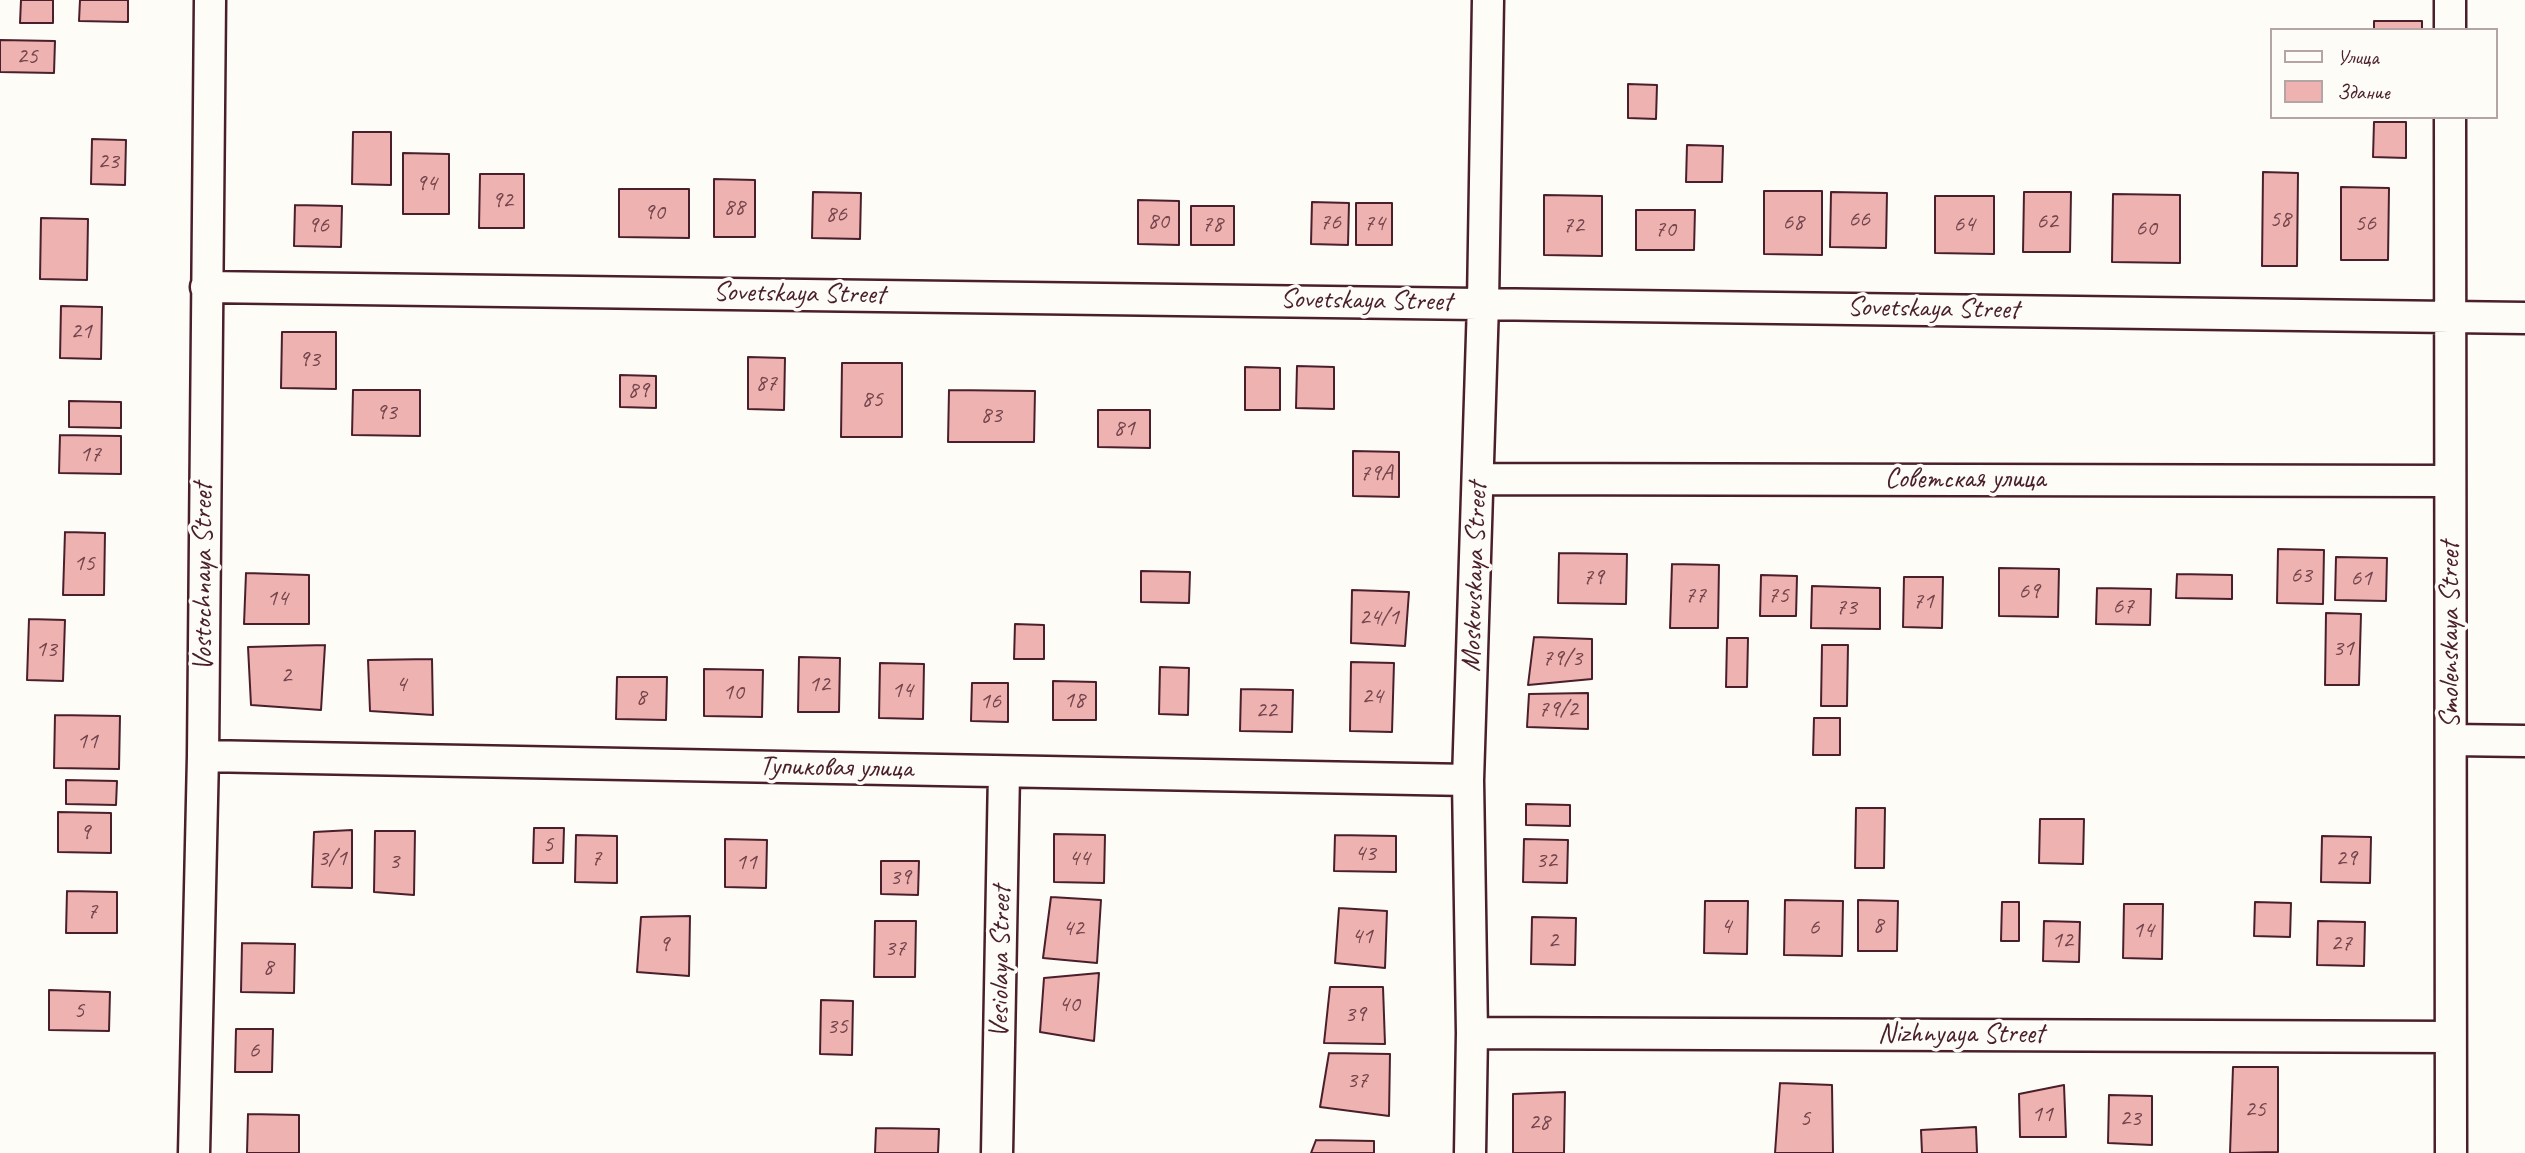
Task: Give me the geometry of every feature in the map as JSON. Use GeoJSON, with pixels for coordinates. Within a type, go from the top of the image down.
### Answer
{"type":"FeatureCollection","features":[{"type":"Feature","properties":{"kind":"street","name":"Vostochnaya Street"},"geometry":{"type":"LineString","coordinates":[[194,1153],[203,756],[210,0]]}},
{"type":"Feature","properties":{"kind":"street","name":"Moskovskaya Street"},"geometry":{"type":"LineString","coordinates":[[1470,1153],[1472,1033],[1468,780],[1479,479],[1488,0]]}},
{"type":"Feature","properties":{"kind":"street"},"geometry":{"type":"LineString","coordinates":[[2450,0],[2450,28]]}},
{"type":"Feature","properties":{"kind":"street","name":"Smolenskaya Street"},"geometry":{"type":"LineString","coordinates":[[2450,119],[2451,1153]]}},
{"type":"Feature","properties":{"kind":"street","name":"Sovetskaya Street"},"geometry":{"type":"LineString","coordinates":[[206,287],[2525,318]]}},
{"type":"Feature","properties":{"kind":"street","name":"Советская улица"},"geometry":{"type":"LineString","coordinates":[[1479,479],[2450,481]]}},
{"type":"Feature","properties":{"kind":"street"},"geometry":{"type":"LineString","coordinates":[[2452,740],[2525,741]]}},
{"type":"Feature","properties":{"kind":"street","name":"Тупиковая улица"},"geometry":{"type":"LineString","coordinates":[[203,756],[1468,780]]}},
{"type":"Feature","properties":{"kind":"street","name":"Vesiolaya Street"},"geometry":{"type":"LineString","coordinates":[[997,1153],[1004,772]]}},
{"type":"Feature","properties":{"kind":"street","name":"Nizhnyaya Street"},"geometry":{"type":"LineString","coordinates":[[1472,1033],[2450,1037]]}},
{"type":"Feature","properties":{"kind":"building"},"geometry":{"type":"Polygon","coordinates":[[[21,0],[53,0],[53,23],[20,23],[21,0]]]}},
{"type":"Feature","properties":{"kind":"building"},"geometry":{"type":"Polygon","coordinates":[[[80,0],[128,0],[128,22],[79,21],[80,0]]]}},
{"type":"Feature","properties":{"kind":"building"},"geometry":{"type":"Polygon","coordinates":[[[2374,21],[2422,21],[2422,28],[2374,28],[2374,21]]]}},
{"type":"Feature","properties":{"kind":"building"},"geometry":{"type":"Polygon","coordinates":[[[0,40],[55,41],[54,73],[0,72],[0,40]]]}},
{"type":"Feature","properties":{"kind":"building"},"geometry":{"type":"Polygon","coordinates":[[[1628,84],[1657,85],[1656,119],[1628,118],[1628,84]]]}},
{"type":"Feature","properties":{"kind":"building"},"geometry":{"type":"Polygon","coordinates":[[[2374,122],[2406,122],[2406,158],[2373,157],[2374,122]]]}},
{"type":"Feature","properties":{"kind":"building"},"geometry":{"type":"Polygon","coordinates":[[[353,132],[391,132],[391,185],[352,184],[353,132]]]}},
{"type":"Feature","properties":{"kind":"building"},"geometry":{"type":"Polygon","coordinates":[[[92,139],[126,140],[125,185],[91,184],[92,139]]]}},
{"type":"Feature","properties":{"kind":"building"},"geometry":{"type":"Polygon","coordinates":[[[1687,145],[1723,146],[1722,182],[1686,182],[1687,145]]]}},
{"type":"Feature","properties":{"kind":"building"},"geometry":{"type":"Polygon","coordinates":[[[403,153],[449,154],[449,214],[403,214],[403,153]]]}},
{"type":"Feature","properties":{"kind":"building"},"geometry":{"type":"Polygon","coordinates":[[[2263,172],[2298,173],[2297,266],[2262,266],[2263,172]]]}},
{"type":"Feature","properties":{"kind":"building"},"geometry":{"type":"Polygon","coordinates":[[[480,174],[524,174],[524,228],[479,228],[480,174]]]}},
{"type":"Feature","properties":{"kind":"building"},"geometry":{"type":"Polygon","coordinates":[[[714,179],[755,180],[755,237],[714,237],[714,179]]]}},
{"type":"Feature","properties":{"kind":"building"},"geometry":{"type":"Polygon","coordinates":[[[2341,187],[2389,188],[2388,260],[2341,260],[2341,187]]]}},
{"type":"Feature","properties":{"kind":"building"},"geometry":{"type":"Polygon","coordinates":[[[619,189],[689,189],[689,238],[619,237],[619,189]]]}},
{"type":"Feature","properties":{"kind":"building"},"geometry":{"type":"Polygon","coordinates":[[[1764,191],[1822,191],[1822,255],[1764,254],[1764,191]]]}},
{"type":"Feature","properties":{"kind":"building"},"geometry":{"type":"Polygon","coordinates":[[[813,192],[861,193],[860,239],[812,238],[813,192]]]}},
{"type":"Feature","properties":{"kind":"building"},"geometry":{"type":"Polygon","coordinates":[[[1831,192],[1887,193],[1886,248],[1830,247],[1831,192]]]}},
{"type":"Feature","properties":{"kind":"building"},"geometry":{"type":"Polygon","coordinates":[[[2024,192],[2071,192],[2070,252],[2023,252],[2024,192]]]}},
{"type":"Feature","properties":{"kind":"building"},"geometry":{"type":"Polygon","coordinates":[[[2113,194],[2180,195],[2180,263],[2112,262],[2113,194]]]}},
{"type":"Feature","properties":{"kind":"building"},"geometry":{"type":"Polygon","coordinates":[[[1544,195],[1602,196],[1602,256],[1544,255],[1544,195]]]}},
{"type":"Feature","properties":{"kind":"building"},"geometry":{"type":"Polygon","coordinates":[[[1935,196],[1994,196],[1994,254],[1935,253],[1935,196]]]}},
{"type":"Feature","properties":{"kind":"building"},"geometry":{"type":"Polygon","coordinates":[[[1138,200],[1179,201],[1179,245],[1138,244],[1138,200]]]}},
{"type":"Feature","properties":{"kind":"building"},"geometry":{"type":"Polygon","coordinates":[[[1312,202],[1349,203],[1348,245],[1311,244],[1312,202]]]}},
{"type":"Feature","properties":{"kind":"building"},"geometry":{"type":"Polygon","coordinates":[[[1356,203],[1392,203],[1392,245],[1356,245],[1356,203]]]}},
{"type":"Feature","properties":{"kind":"building"},"geometry":{"type":"Polygon","coordinates":[[[295,205],[342,206],[341,247],[294,246],[295,205]]]}},
{"type":"Feature","properties":{"kind":"building"},"geometry":{"type":"Polygon","coordinates":[[[1191,206],[1234,206],[1234,245],[1191,245],[1191,206]]]}},
{"type":"Feature","properties":{"kind":"building"},"geometry":{"type":"Polygon","coordinates":[[[1636,210],[1695,210],[1694,250],[1636,250],[1636,210]]]}},
{"type":"Feature","properties":{"kind":"building"},"geometry":{"type":"Polygon","coordinates":[[[41,218],[88,219],[87,280],[40,279],[41,218]]]}},
{"type":"Feature","properties":{"kind":"building"},"geometry":{"type":"Polygon","coordinates":[[[61,306],[102,307],[101,359],[60,358],[61,306]]]}},
{"type":"Feature","properties":{"kind":"building"},"geometry":{"type":"Polygon","coordinates":[[[282,332],[336,332],[336,389],[281,388],[282,332]]]}},
{"type":"Feature","properties":{"kind":"building"},"geometry":{"type":"Polygon","coordinates":[[[748,357],[785,358],[784,410],[748,409],[748,357]]]}},
{"type":"Feature","properties":{"kind":"building"},"geometry":{"type":"Polygon","coordinates":[[[842,363],[902,363],[902,437],[841,437],[842,363]]]}},
{"type":"Feature","properties":{"kind":"building"},"geometry":{"type":"Polygon","coordinates":[[[1297,366],[1334,367],[1334,409],[1296,408],[1297,366]]]}},
{"type":"Feature","properties":{"kind":"building"},"geometry":{"type":"Polygon","coordinates":[[[1245,367],[1280,368],[1280,410],[1245,410],[1245,367]]]}},
{"type":"Feature","properties":{"kind":"building"},"geometry":{"type":"Polygon","coordinates":[[[620,375],[656,376],[656,408],[620,407],[620,375]]]}},
{"type":"Feature","properties":{"kind":"building"},"geometry":{"type":"Polygon","coordinates":[[[353,390],[420,390],[420,436],[352,435],[353,390]]]}},
{"type":"Feature","properties":{"kind":"building"},"geometry":{"type":"Polygon","coordinates":[[[949,390],[1035,391],[1034,442],[948,442],[949,390]]]}},
{"type":"Feature","properties":{"kind":"building"},"geometry":{"type":"Polygon","coordinates":[[[69,401],[121,402],[121,428],[69,427],[69,401]]]}},
{"type":"Feature","properties":{"kind":"building"},"geometry":{"type":"Polygon","coordinates":[[[1098,410],[1150,410],[1150,448],[1098,447],[1098,410]]]}},
{"type":"Feature","properties":{"kind":"building"},"geometry":{"type":"Polygon","coordinates":[[[60,435],[121,436],[121,474],[59,473],[60,435]]]}},
{"type":"Feature","properties":{"kind":"building"},"geometry":{"type":"Polygon","coordinates":[[[1353,451],[1399,452],[1399,497],[1353,496],[1353,451]]]}},
{"type":"Feature","properties":{"kind":"building"},"geometry":{"type":"Polygon","coordinates":[[[65,532],[105,533],[104,595],[63,595],[65,532]]]}},
{"type":"Feature","properties":{"kind":"building"},"geometry":{"type":"Polygon","coordinates":[[[2278,549],[2324,550],[2323,604],[2277,603],[2278,549]]]}},
{"type":"Feature","properties":{"kind":"building"},"geometry":{"type":"Polygon","coordinates":[[[1559,553],[1627,554],[1626,604],[1558,603],[1559,553]]]}},
{"type":"Feature","properties":{"kind":"building"},"geometry":{"type":"Polygon","coordinates":[[[2336,557],[2387,558],[2386,601],[2335,600],[2336,557]]]}},
{"type":"Feature","properties":{"kind":"building"},"geometry":{"type":"Polygon","coordinates":[[[1672,564],[1719,565],[1718,628],[1670,628],[1672,564]]]}},
{"type":"Feature","properties":{"kind":"building"},"geometry":{"type":"Polygon","coordinates":[[[1999,568],[2059,569],[2058,617],[1999,616],[1999,568]]]}},
{"type":"Feature","properties":{"kind":"building"},"geometry":{"type":"Polygon","coordinates":[[[1141,571],[1190,572],[1189,603],[1141,602],[1141,571]]]}},
{"type":"Feature","properties":{"kind":"building"},"geometry":{"type":"Polygon","coordinates":[[[246,573],[309,575],[309,624],[244,624],[246,573]]]}},
{"type":"Feature","properties":{"kind":"building"},"geometry":{"type":"Polygon","coordinates":[[[2177,574],[2232,575],[2232,599],[2176,598],[2177,574]]]}},
{"type":"Feature","properties":{"kind":"building"},"geometry":{"type":"Polygon","coordinates":[[[1761,575],[1797,576],[1796,616],[1760,616],[1761,575]]]}},
{"type":"Feature","properties":{"kind":"building"},"geometry":{"type":"Polygon","coordinates":[[[1904,577],[1943,577],[1942,628],[1903,627],[1904,577]]]}},
{"type":"Feature","properties":{"kind":"building"},"geometry":{"type":"Polygon","coordinates":[[[1812,586],[1880,588],[1880,629],[1811,628],[1812,586]]]}},
{"type":"Feature","properties":{"kind":"building"},"geometry":{"type":"Polygon","coordinates":[[[2097,588],[2151,589],[2150,625],[2096,624],[2097,588]]]}},
{"type":"Feature","properties":{"kind":"building"},"geometry":{"type":"Polygon","coordinates":[[[1352,590],[1409,592],[1405,646],[1351,643],[1352,590]]]}},
{"type":"Feature","properties":{"kind":"building"},"geometry":{"type":"Polygon","coordinates":[[[2326,613],[2361,614],[2359,685],[2325,685],[2326,613]]]}},
{"type":"Feature","properties":{"kind":"building"},"geometry":{"type":"Polygon","coordinates":[[[29,619],[65,620],[63,681],[27,680],[29,619]]]}},
{"type":"Feature","properties":{"kind":"building"},"geometry":{"type":"Polygon","coordinates":[[[1015,624],[1044,625],[1044,659],[1014,659],[1015,624]]]}},
{"type":"Feature","properties":{"kind":"building"},"geometry":{"type":"Polygon","coordinates":[[[1534,637],[1592,639],[1592,679],[1528,685],[1534,637]]]}},
{"type":"Feature","properties":{"kind":"building"},"geometry":{"type":"Polygon","coordinates":[[[1727,638],[1748,638],[1747,687],[1726,687],[1727,638]]]}},
{"type":"Feature","properties":{"kind":"building"},"geometry":{"type":"Polygon","coordinates":[[[325,645],[321,710],[251,705],[248,647],[325,645]]]}},
{"type":"Feature","properties":{"kind":"building"},"geometry":{"type":"Polygon","coordinates":[[[1822,645],[1848,645],[1847,706],[1821,706],[1822,645]]]}},
{"type":"Feature","properties":{"kind":"building"},"geometry":{"type":"Polygon","coordinates":[[[799,657],[840,658],[839,712],[798,712],[799,657]]]}},
{"type":"Feature","properties":{"kind":"building"},"geometry":{"type":"Polygon","coordinates":[[[432,659],[433,715],[370,711],[368,660],[432,659]]]}},
{"type":"Feature","properties":{"kind":"building"},"geometry":{"type":"Polygon","coordinates":[[[1351,662],[1394,663],[1392,732],[1350,731],[1351,662]]]}},
{"type":"Feature","properties":{"kind":"building"},"geometry":{"type":"Polygon","coordinates":[[[880,663],[924,664],[923,719],[879,718],[880,663]]]}},
{"type":"Feature","properties":{"kind":"building"},"geometry":{"type":"Polygon","coordinates":[[[1160,667],[1189,668],[1188,715],[1159,714],[1160,667]]]}},
{"type":"Feature","properties":{"kind":"building"},"geometry":{"type":"Polygon","coordinates":[[[704,669],[763,670],[762,717],[704,716],[704,669]]]}},
{"type":"Feature","properties":{"kind":"building"},"geometry":{"type":"Polygon","coordinates":[[[617,677],[667,677],[666,720],[616,719],[617,677]]]}},
{"type":"Feature","properties":{"kind":"building"},"geometry":{"type":"Polygon","coordinates":[[[1053,681],[1096,682],[1096,720],[1053,720],[1053,681]]]}},
{"type":"Feature","properties":{"kind":"building"},"geometry":{"type":"Polygon","coordinates":[[[972,683],[1008,683],[1008,722],[971,721],[972,683]]]}},
{"type":"Feature","properties":{"kind":"building"},"geometry":{"type":"Polygon","coordinates":[[[1241,689],[1293,690],[1292,732],[1240,731],[1241,689]]]}},
{"type":"Feature","properties":{"kind":"building"},"geometry":{"type":"Polygon","coordinates":[[[1588,693],[1588,729],[1527,727],[1529,694],[1588,693]]]}},
{"type":"Feature","properties":{"kind":"building"},"geometry":{"type":"Polygon","coordinates":[[[55,715],[120,716],[119,769],[54,768],[55,715]]]}},
{"type":"Feature","properties":{"kind":"building"},"geometry":{"type":"Polygon","coordinates":[[[1814,718],[1840,718],[1840,755],[1813,755],[1814,718]]]}},
{"type":"Feature","properties":{"kind":"building"},"geometry":{"type":"Polygon","coordinates":[[[66,780],[117,781],[116,805],[66,804],[66,780]]]}},
{"type":"Feature","properties":{"kind":"building"},"geometry":{"type":"Polygon","coordinates":[[[1526,804],[1570,805],[1570,826],[1526,825],[1526,804]]]}},
{"type":"Feature","properties":{"kind":"building"},"geometry":{"type":"Polygon","coordinates":[[[1856,808],[1885,808],[1884,868],[1855,868],[1856,808]]]}},
{"type":"Feature","properties":{"kind":"building"},"geometry":{"type":"Polygon","coordinates":[[[58,812],[111,813],[111,853],[58,852],[58,812]]]}},
{"type":"Feature","properties":{"kind":"building"},"geometry":{"type":"Polygon","coordinates":[[[2040,819],[2084,819],[2083,864],[2039,863],[2040,819]]]}},
{"type":"Feature","properties":{"kind":"building"},"geometry":{"type":"Polygon","coordinates":[[[534,828],[564,828],[563,863],[533,863],[534,828]]]}},
{"type":"Feature","properties":{"kind":"building"},"geometry":{"type":"Polygon","coordinates":[[[352,830],[352,888],[312,887],[314,832],[352,830]]]}},
{"type":"Feature","properties":{"kind":"building"},"geometry":{"type":"Polygon","coordinates":[[[375,831],[415,831],[414,895],[374,892],[375,831]]]}},
{"type":"Feature","properties":{"kind":"building"},"geometry":{"type":"Polygon","coordinates":[[[1054,834],[1105,835],[1104,883],[1054,882],[1054,834]]]}},
{"type":"Feature","properties":{"kind":"building"},"geometry":{"type":"Polygon","coordinates":[[[576,835],[617,836],[617,883],[575,882],[576,835]]]}},
{"type":"Feature","properties":{"kind":"building"},"geometry":{"type":"Polygon","coordinates":[[[1335,835],[1396,836],[1396,872],[1334,871],[1335,835]]]}},
{"type":"Feature","properties":{"kind":"building"},"geometry":{"type":"Polygon","coordinates":[[[2322,836],[2371,837],[2370,883],[2321,882],[2322,836]]]}},
{"type":"Feature","properties":{"kind":"building"},"geometry":{"type":"Polygon","coordinates":[[[725,839],[767,840],[766,888],[725,887],[725,839]]]}},
{"type":"Feature","properties":{"kind":"building"},"geometry":{"type":"Polygon","coordinates":[[[1524,839],[1568,840],[1567,883],[1523,882],[1524,839]]]}},
{"type":"Feature","properties":{"kind":"building"},"geometry":{"type":"Polygon","coordinates":[[[881,861],[919,861],[918,895],[881,894],[881,861]]]}},
{"type":"Feature","properties":{"kind":"building"},"geometry":{"type":"Polygon","coordinates":[[[67,891],[117,892],[117,933],[66,933],[67,891]]]}},
{"type":"Feature","properties":{"kind":"building"},"geometry":{"type":"Polygon","coordinates":[[[1051,897],[1101,900],[1097,963],[1043,958],[1051,897]]]}},
{"type":"Feature","properties":{"kind":"building"},"geometry":{"type":"Polygon","coordinates":[[[1785,900],[1843,901],[1842,956],[1784,955],[1785,900]]]}},
{"type":"Feature","properties":{"kind":"building"},"geometry":{"type":"Polygon","coordinates":[[[1858,900],[1898,901],[1897,951],[1858,951],[1858,900]]]}},
{"type":"Feature","properties":{"kind":"building"},"geometry":{"type":"Polygon","coordinates":[[[1705,901],[1748,901],[1747,954],[1704,953],[1705,901]]]}},
{"type":"Feature","properties":{"kind":"building"},"geometry":{"type":"Polygon","coordinates":[[[2002,902],[2019,902],[2019,941],[2001,941],[2002,902]]]}},
{"type":"Feature","properties":{"kind":"building"},"geometry":{"type":"Polygon","coordinates":[[[2255,902],[2291,903],[2290,937],[2254,936],[2255,902]]]}},
{"type":"Feature","properties":{"kind":"building"},"geometry":{"type":"Polygon","coordinates":[[[2124,904],[2163,904],[2162,959],[2123,958],[2124,904]]]}},
{"type":"Feature","properties":{"kind":"building"},"geometry":{"type":"Polygon","coordinates":[[[1339,908],[1387,911],[1385,968],[1335,963],[1339,908]]]}},
{"type":"Feature","properties":{"kind":"building"},"geometry":{"type":"Polygon","coordinates":[[[690,916],[689,976],[637,972],[641,917],[690,916]]]}},
{"type":"Feature","properties":{"kind":"building"},"geometry":{"type":"Polygon","coordinates":[[[1532,917],[1576,918],[1575,965],[1531,964],[1532,917]]]}},
{"type":"Feature","properties":{"kind":"building"},"geometry":{"type":"Polygon","coordinates":[[[875,921],[916,921],[915,977],[874,977],[875,921]]]}},
{"type":"Feature","properties":{"kind":"building"},"geometry":{"type":"Polygon","coordinates":[[[2044,921],[2080,922],[2079,962],[2043,961],[2044,921]]]}},
{"type":"Feature","properties":{"kind":"building"},"geometry":{"type":"Polygon","coordinates":[[[2318,921],[2365,922],[2364,966],[2317,965],[2318,921]]]}},
{"type":"Feature","properties":{"kind":"building"},"geometry":{"type":"Polygon","coordinates":[[[242,943],[295,944],[294,993],[241,992],[242,943]]]}},
{"type":"Feature","properties":{"kind":"building"},"geometry":{"type":"Polygon","coordinates":[[[1099,973],[1094,1041],[1040,1032],[1044,978],[1099,973]]]}},
{"type":"Feature","properties":{"kind":"building"},"geometry":{"type":"Polygon","coordinates":[[[1330,987],[1383,987],[1385,1044],[1324,1043],[1330,987]]]}},
{"type":"Feature","properties":{"kind":"building"},"geometry":{"type":"Polygon","coordinates":[[[49,990],[110,992],[109,1031],[49,1030],[49,990]]]}},
{"type":"Feature","properties":{"kind":"building"},"geometry":{"type":"Polygon","coordinates":[[[821,1000],[853,1001],[852,1055],[820,1054],[821,1000]]]}},
{"type":"Feature","properties":{"kind":"building"},"geometry":{"type":"Polygon","coordinates":[[[236,1029],[273,1029],[272,1072],[235,1072],[236,1029]]]}},
{"type":"Feature","properties":{"kind":"building"},"geometry":{"type":"Polygon","coordinates":[[[1329,1053],[1390,1054],[1389,1116],[1320,1107],[1329,1053]]]}},
{"type":"Feature","properties":{"kind":"building"},"geometry":{"type":"Polygon","coordinates":[[[2233,1067],[2278,1067],[2278,1152],[2230,1153],[2233,1067]]]}},
{"type":"Feature","properties":{"kind":"building"},"geometry":{"type":"Polygon","coordinates":[[[1780,1083],[1832,1085],[1833,1153],[1775,1153],[1780,1083]]]}},
{"type":"Feature","properties":{"kind":"building"},"geometry":{"type":"Polygon","coordinates":[[[2064,1085],[2066,1137],[2020,1137],[2019,1094],[2064,1085]]]}},
{"type":"Feature","properties":{"kind":"building"},"geometry":{"type":"Polygon","coordinates":[[[1565,1092],[1564,1153],[1513,1153],[1513,1094],[1565,1092]]]}},
{"type":"Feature","properties":{"kind":"building"},"geometry":{"type":"Polygon","coordinates":[[[2109,1095],[2152,1096],[2152,1145],[2108,1143],[2109,1095]]]}},
{"type":"Feature","properties":{"kind":"building"},"geometry":{"type":"Polygon","coordinates":[[[248,1114],[299,1115],[299,1153],[247,1153],[248,1114]]]}},
{"type":"Feature","properties":{"kind":"building"},"geometry":{"type":"Polygon","coordinates":[[[1976,1127],[1977,1153],[1922,1153],[1921,1130],[1976,1127]]]}},
{"type":"Feature","properties":{"kind":"building"},"geometry":{"type":"Polygon","coordinates":[[[876,1128],[939,1129],[938,1153],[875,1153],[876,1128]]]}},
{"type":"Feature","properties":{"kind":"building"},"geometry":{"type":"Polygon","coordinates":[[[1316,1140],[1374,1141],[1374,1153],[1311,1153],[1316,1140]]]}}]}
